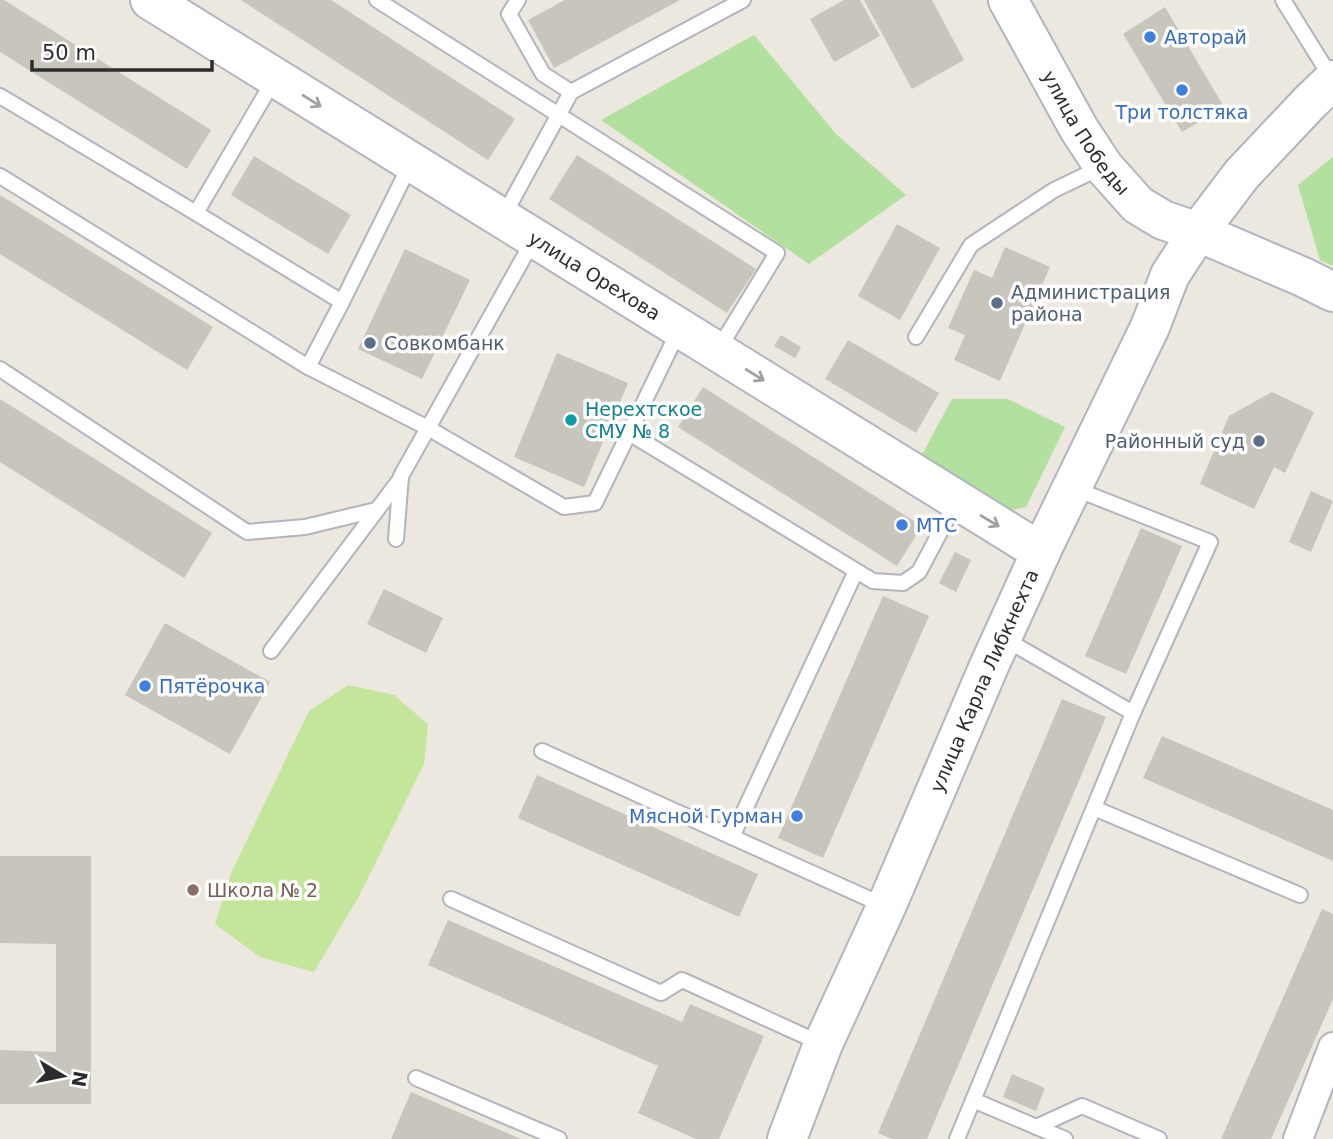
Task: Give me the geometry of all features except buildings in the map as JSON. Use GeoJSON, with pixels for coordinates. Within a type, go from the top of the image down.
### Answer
{"type":"FeatureCollection","features":[{"type":"Feature","properties":{"kind":"street","name":"улица Орехова"},"geometry":{"type":"LineString","coordinates":[[149,0],[1041,552]]}},
{"type":"Feature","properties":{"kind":"street","name":"улица Победы"},"geometry":{"type":"LineString","coordinates":[[1007,0],[1079,129],[1104,167],[1138,205],[1163,220],[1198,232],[1333,292]]}},
{"type":"Feature","properties":{"kind":"street","name":"улица Карла Либкнехта"},"geometry":{"type":"LineString","coordinates":[[787,1139],[823,1044],[886,907],[1002,637],[1150,327],[1170,275],[1198,232],[1242,174],[1327,89]]}},
{"type":"Feature","properties":{"kind":"street"},"geometry":{"type":"LineString","coordinates":[[1298,1139],[1333,1047]]}},
{"type":"Feature","properties":{"kind":"lane"},"geometry":{"type":"LineString","coordinates":[[377,0],[777,253],[717,351]]}},
{"type":"Feature","properties":{"kind":"lane"},"geometry":{"type":"LineString","coordinates":[[518,0],[509,14],[542,74],[572,92]]}},
{"type":"Feature","properties":{"kind":"lane"},"geometry":{"type":"LineString","coordinates":[[502,219],[572,92],[743,0]]}},
{"type":"Feature","properties":{"kind":"lane"},"geometry":{"type":"LineString","coordinates":[[1283,0],[1327,89]]}},
{"type":"Feature","properties":{"kind":"lane"},"geometry":{"type":"LineString","coordinates":[[196,213],[275,78]]}},
{"type":"Feature","properties":{"kind":"lane"},"geometry":{"type":"LineString","coordinates":[[0,96],[342,302]]}},
{"type":"Feature","properties":{"kind":"lane"},"geometry":{"type":"LineString","coordinates":[[308,367],[411,162]]}},
{"type":"Feature","properties":{"kind":"lane"},"geometry":{"type":"LineString","coordinates":[[916,337],[971,245],[1054,190],[1104,167]]}},
{"type":"Feature","properties":{"kind":"lane"},"geometry":{"type":"LineString","coordinates":[[0,176],[308,367],[428,428],[564,507],[595,503],[680,328]]}},
{"type":"Feature","properties":{"kind":"lane"},"geometry":{"type":"LineString","coordinates":[[271,651],[401,477],[535,238]]}},
{"type":"Feature","properties":{"kind":"lane"},"geometry":{"type":"LineString","coordinates":[[0,369],[247,532],[305,527],[376,510]]}},
{"type":"Feature","properties":{"kind":"lane"},"geometry":{"type":"LineString","coordinates":[[629,432],[873,581],[903,583],[919,572],[957,500]]}},
{"type":"Feature","properties":{"kind":"lane"},"geometry":{"type":"LineString","coordinates":[[396,539],[401,477]]}},
{"type":"Feature","properties":{"kind":"lane"},"geometry":{"type":"LineString","coordinates":[[957,1139],[1133,713],[1210,542],[1072,488]]}},
{"type":"Feature","properties":{"kind":"lane"},"geometry":{"type":"LineString","coordinates":[[733,837],[856,571]]}},
{"type":"Feature","properties":{"kind":"lane"},"geometry":{"type":"LineString","coordinates":[[1002,637],[1133,713]]}},
{"type":"Feature","properties":{"kind":"lane"},"geometry":{"type":"LineString","coordinates":[[542,751],[886,907]]}},
{"type":"Feature","properties":{"kind":"lane"},"geometry":{"type":"LineString","coordinates":[[1094,808],[1300,895]]}},
{"type":"Feature","properties":{"kind":"lane"},"geometry":{"type":"LineString","coordinates":[[451,899],[661,993],[682,980],[823,1044]]}},
{"type":"Feature","properties":{"kind":"lane"},"geometry":{"type":"LineString","coordinates":[[416,1078],[559,1139]]}},
{"type":"Feature","properties":{"kind":"lane"},"geometry":{"type":"LineString","coordinates":[[973,1100],[1065,1139]]}},
{"type":"Feature","properties":{"kind":"lane"},"geometry":{"type":"LineString","coordinates":[[1036,1127],[1082,1106],[1159,1139]]}},
{"type":"Feature","properties":{"kind":"green space"},"geometry":{"type":"Polygon","coordinates":[[[754,35],[836,134],[906,195],[809,264],[601,120],[754,35]]]}},
{"type":"Feature","properties":{"kind":"green space"},"geometry":{"type":"Polygon","coordinates":[[[1333,157],[1333,266],[1320,260],[1298,185],[1333,157]]]}},
{"type":"Feature","properties":{"kind":"green space"},"geometry":{"type":"Polygon","coordinates":[[[952,399],[1008,399],[1065,427],[1026,507],[1002,512],[919,460],[952,399]]]}},
{"type":"Feature","properties":{"kind":"green space"},"geometry":{"type":"Polygon","coordinates":[[[348,685],[394,695],[428,724],[424,764],[359,896],[314,972],[260,957],[215,924],[232,871],[309,711],[348,685]]]}},
{"type":"Feature","properties":{"kind":"place","name":"Авторай"},"geometry":{"type":"Point","coordinates":[1150,37]}},
{"type":"Feature","properties":{"kind":"place","name":"Три толстяка"},"geometry":{"type":"Point","coordinates":[1182,90]}},
{"type":"Feature","properties":{"kind":"place","name":"Администрация района"},"geometry":{"type":"Point","coordinates":[997,303]}},
{"type":"Feature","properties":{"kind":"place","name":"Совкомбанк"},"geometry":{"type":"Point","coordinates":[370,343]}},
{"type":"Feature","properties":{"kind":"place","name":"Нерехтское СМУ № 8"},"geometry":{"type":"Point","coordinates":[571,420]}},
{"type":"Feature","properties":{"kind":"place","name":"Районный суд"},"geometry":{"type":"Point","coordinates":[1259,441]}},
{"type":"Feature","properties":{"kind":"place","name":"МТС"},"geometry":{"type":"Point","coordinates":[902,525]}},
{"type":"Feature","properties":{"kind":"place","name":"Пятёрочка"},"geometry":{"type":"Point","coordinates":[145,686]}},
{"type":"Feature","properties":{"kind":"place","name":"Мясной Гурман"},"geometry":{"type":"Point","coordinates":[797,816]}},
{"type":"Feature","properties":{"kind":"place","name":"Школа № 2"},"geometry":{"type":"Point","coordinates":[193,890]}}]}
